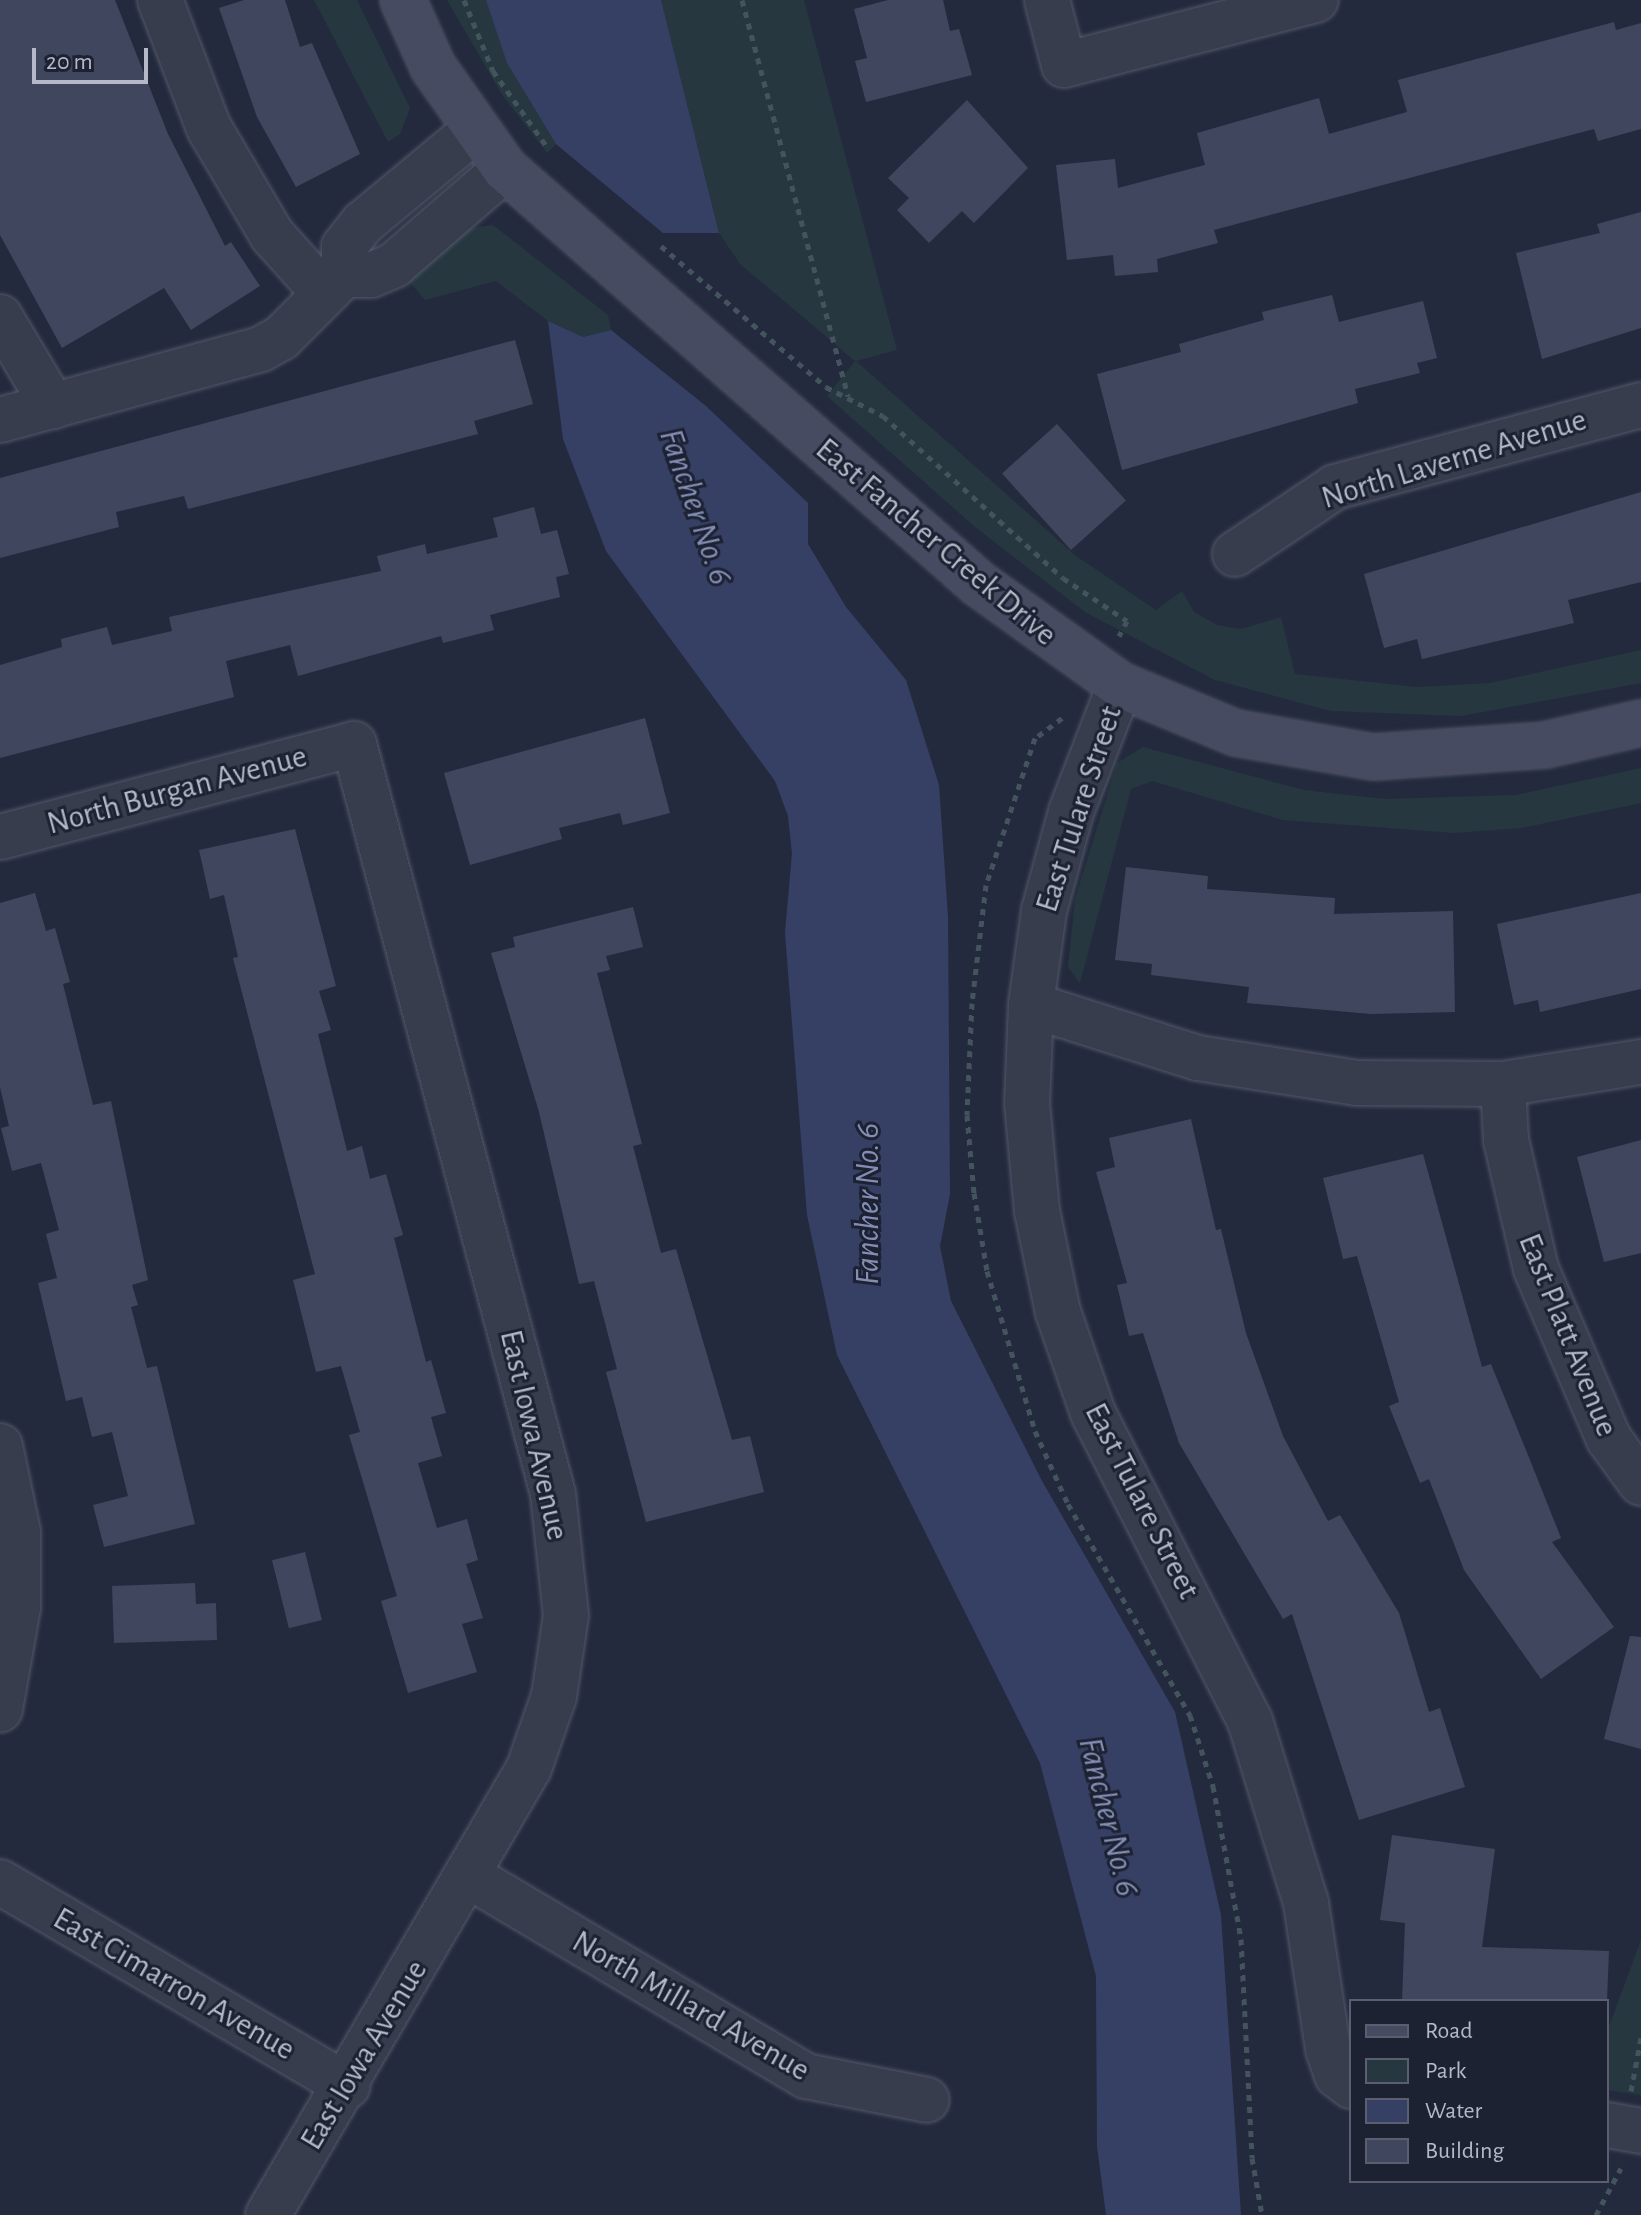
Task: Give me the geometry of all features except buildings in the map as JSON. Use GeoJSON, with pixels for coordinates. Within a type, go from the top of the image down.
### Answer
{"type":"FeatureCollection","features":[{"type":"Feature","properties":{"kind":"street"},"geometry":{"type":"LineString","coordinates":[[160,0],[209,128],[272,235],[334,285]]}},
{"type":"Feature","properties":{"kind":"street","name":"East Fancher Creek Drive"},"geometry":{"type":"LineString","coordinates":[[403,0],[433,67],[474,131],[505,169],[587,245],[979,584],[1120,685],[1236,733],[1374,757],[1545,745],[1641,723]]}},
{"type":"Feature","properties":{"kind":"street"},"geometry":{"type":"LineString","coordinates":[[1047,0],[1064,65],[1316,0]]}},
{"type":"Feature","properties":{"kind":"street"},"geometry":{"type":"LineString","coordinates":[[334,285],[344,247],[363,223],[474,131]]}},
{"type":"Feature","properties":{"kind":"street"},"geometry":{"type":"LineString","coordinates":[[0,420],[261,349],[334,285],[394,265],[505,169]]}},
{"type":"Feature","properties":{"kind":"street"},"geometry":{"type":"LineString","coordinates":[[0,317],[53,406]]}},
{"type":"Feature","properties":{"kind":"street","name":"North Laverne Avenue"},"geometry":{"type":"LineString","coordinates":[[1235,554],[1335,487],[1641,405]]}},
{"type":"Feature","properties":{"kind":"street","name":"East Tulare Street"},"geometry":{"type":"LineString","coordinates":[[1120,685],[1059,854],[1031,1005],[1028,1118],[1037,1211],[1058,1312],[1093,1413],[1130,1493],[1215,1643],[1250,1721],[1306,1903],[1328,2049],[1344,2080]]}},
{"type":"Feature","properties":{"kind":"street","name":"North Burgan Avenue"},"geometry":{"type":"LineString","coordinates":[[0,837],[354,744]]}},
{"type":"Feature","properties":{"kind":"street","name":"East Iowa Avenue"},"geometry":{"type":"LineString","coordinates":[[268,2215],[348,2086],[529,1768],[554,1696],[566,1615],[562,1548],[354,744]]}},
{"type":"Feature","properties":{"kind":"street"},"geometry":{"type":"LineString","coordinates":[[1031,1005],[1198,1058],[1280,1075],[1357,1083],[1503,1084],[1641,1062]]}},
{"type":"Feature","properties":{"kind":"street","name":"East Platt Avenue"},"geometry":{"type":"LineString","coordinates":[[1503,1084],[1506,1140],[1536,1269],[1609,1439],[1641,1483]]}},
{"type":"Feature","properties":{"kind":"street"},"geometry":{"type":"LineString","coordinates":[[0,1446],[18,1532],[18,1607],[0,1709]]}},
{"type":"Feature","properties":{"kind":"street","name":"North Millard Avenue"},"geometry":{"type":"LineString","coordinates":[[469,1876],[806,2076],[927,2100]]}},
{"type":"Feature","properties":{"kind":"street","name":"East Cimarron Avenue"},"geometry":{"type":"LineString","coordinates":[[0,1882],[348,2086]]}},
{"type":"Feature","properties":{"kind":"path"},"geometry":{"type":"LineString","coordinates":[[464,0],[493,71],[552,154]]}},
{"type":"Feature","properties":{"kind":"path"},"geometry":{"type":"LineString","coordinates":[[742,0],[848,396]]}},
{"type":"Feature","properties":{"kind":"path"},"geometry":{"type":"LineString","coordinates":[[663,247],[826,387],[883,416],[1063,578],[1127,621]]}},
{"type":"Feature","properties":{"kind":"path"},"geometry":{"type":"LineString","coordinates":[[1596,2215],[1606,2206],[1625,2129],[1641,2038]]}},
{"type":"Feature","properties":{"kind":"green space"},"geometry":{"type":"Polygon","coordinates":[[[314,0],[357,0],[410,108],[400,134],[388,142],[314,0]]]}},
{"type":"Feature","properties":{"kind":"green space"},"geometry":{"type":"Polygon","coordinates":[[[447,0],[486,0],[507,63],[556,144],[547,153],[501,93],[447,0]]]}},
{"type":"Feature","properties":{"kind":"green space"},"geometry":{"type":"Polygon","coordinates":[[[661,0],[804,0],[897,350],[856,361],[1076,556],[1156,610],[1182,591],[1194,612],[1217,625],[1241,629],[1281,617],[1295,674],[1417,687],[1490,683],[1641,650],[1641,683],[1461,716],[1331,711],[1215,680],[1085,612],[975,527],[827,396],[855,361],[740,264],[719,233],[661,0]]]}},
{"type":"Feature","properties":{"kind":"green space"},"geometry":{"type":"Polygon","coordinates":[[[493,225],[608,315],[611,330],[583,337],[548,321],[496,281],[425,300],[406,278],[470,228],[493,225]]]}},
{"type":"Feature","properties":{"kind":"green space"},"geometry":{"type":"Polygon","coordinates":[[[1143,747],[1304,790],[1385,799],[1516,795],[1641,768],[1641,803],[1522,828],[1454,833],[1283,820],[1152,781],[1131,789],[1080,983],[1068,967],[1075,899],[1117,763],[1143,747]]]}},
{"type":"Feature","properties":{"kind":"green space"},"geometry":{"type":"Polygon","coordinates":[[[1641,1940],[1641,2095],[1609,2090],[1609,2027],[1641,1940]]]}},
{"type":"Feature","properties":{"kind":"water"},"geometry":{"type":"Polygon","coordinates":[[[486,0],[661,0],[719,233],[663,233],[556,144],[507,63],[486,0]]]}},
{"type":"Feature","properties":{"kind":"water","name":"Fancher No. 6"},"geometry":{"type":"Polygon","coordinates":[[[548,321],[583,337],[611,330],[706,406],[808,503],[808,544],[846,607],[906,680],[939,785],[948,917],[950,1194],[940,1246],[951,1301],[1042,1481],[1175,1712],[1221,1915],[1241,2215],[1106,2215],[1097,2146],[1096,1976],[1040,1763],[837,1355],[807,1215],[785,933],[792,853],[788,816],[775,781],[606,551],[563,439],[548,321]]]}}]}
